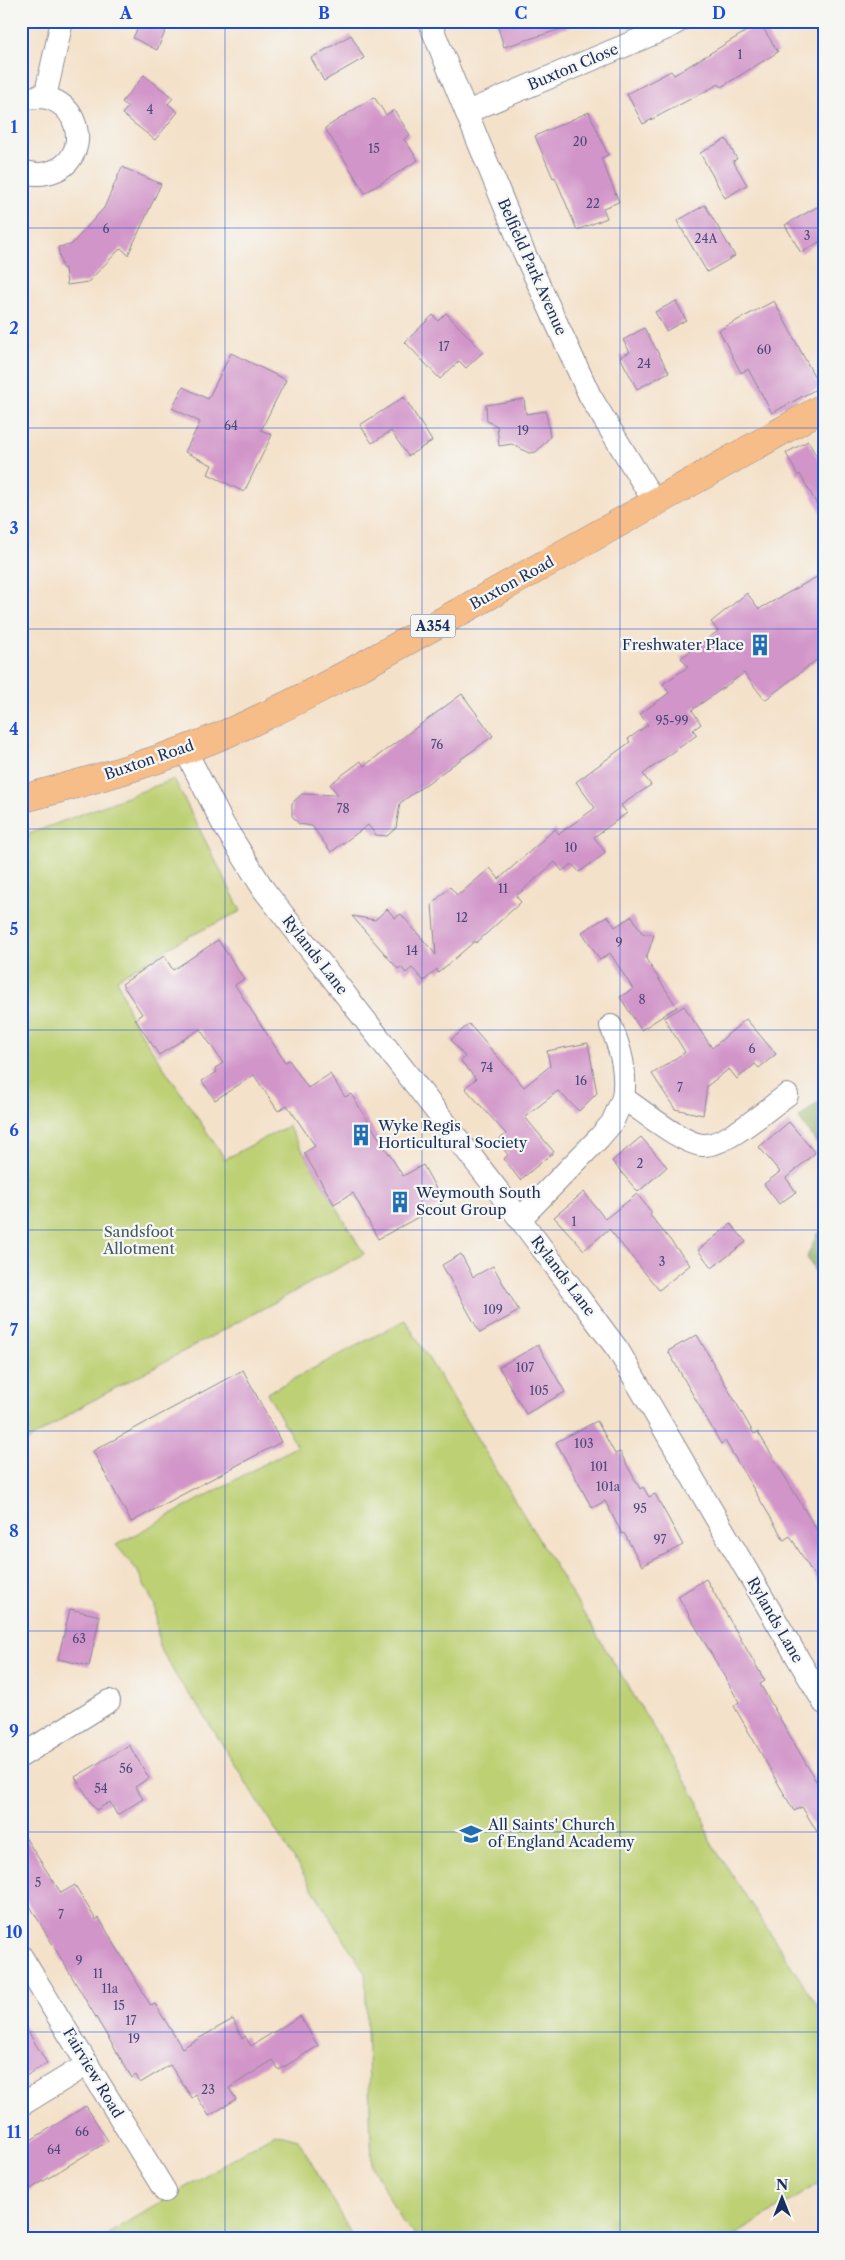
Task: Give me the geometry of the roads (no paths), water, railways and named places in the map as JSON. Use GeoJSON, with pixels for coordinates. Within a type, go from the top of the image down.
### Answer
{"type":"FeatureCollection","features":[{"type":"Feature","properties":{"kind":"highway","name":"Buxton Road"},"geometry":{"type":"LineString","coordinates":[[21,799],[94,779],[246,724],[327,684],[656,503],[824,407]]}},
{"type":"Feature","properties":{"kind":"street"},"geometry":{"type":"LineString","coordinates":[[45,96],[62,21]]}},
{"type":"Feature","properties":{"kind":"street","name":"Belfield Park Avenue"},"geometry":{"type":"LineString","coordinates":[[429,21],[522,248],[590,396],[656,503]]}},
{"type":"Feature","properties":{"kind":"street","name":"Buxton Close"},"geometry":{"type":"LineString","coordinates":[[467,112],[667,28],[679,21]]}},
{"type":"Feature","properties":{"kind":"street"},"geometry":{"type":"LineString","coordinates":[[21,100],[32,96],[45,96],[58,101],[68,109],[75,120],[78,132],[76,145],[66,162],[50,172],[38,174],[21,170]]}},
{"type":"Feature","properties":{"kind":"street","name":"Rylands Lane"},"geometry":{"type":"LineString","coordinates":[[184,748],[223,824],[264,890],[520,1219],[632,1372],[824,1703]]}},
{"type":"Feature","properties":{"kind":"street"},"geometry":{"type":"LineString","coordinates":[[520,1219],[604,1133],[612,1122],[623,1098],[624,1068],[621,1050],[611,1026]]}},
{"type":"Feature","properties":{"kind":"street"},"geometry":{"type":"LineString","coordinates":[[623,1098],[685,1140],[702,1145],[728,1138],[786,1095]]}},
{"type":"Feature","properties":{"kind":"street"},"geometry":{"type":"LineString","coordinates":[[21,1756],[109,1701]]}},
{"type":"Feature","properties":{"kind":"street","name":"Fairview Road"},"geometry":{"type":"LineString","coordinates":[[21,1956],[165,2191]]}},
{"type":"Feature","properties":{"kind":"street"},"geometry":{"type":"LineString","coordinates":[[21,2104],[88,2064]]}},
{"type":"Feature","properties":{"kind":"place","name":"Freshwater Place"},"geometry":{"type":"Point","coordinates":[760,645]}},
{"type":"Feature","properties":{"kind":"place","name":"Wyke Regis Horticultural Society"},"geometry":{"type":"Point","coordinates":[361,1135]}},
{"type":"Feature","properties":{"kind":"place","name":"Weymouth South Scout Group"},"geometry":{"type":"Point","coordinates":[400,1202]}},
{"type":"Feature","properties":{"kind":"place","name":"All Saints' Church of England Academy"},"geometry":{"type":"Point","coordinates":[471,1834]}},
{"type":"Feature","properties":{"kind":"park label","name":"Sandsfoot Allotment"},"geometry":{"type":"Point","coordinates":[139,1240]}}]}
